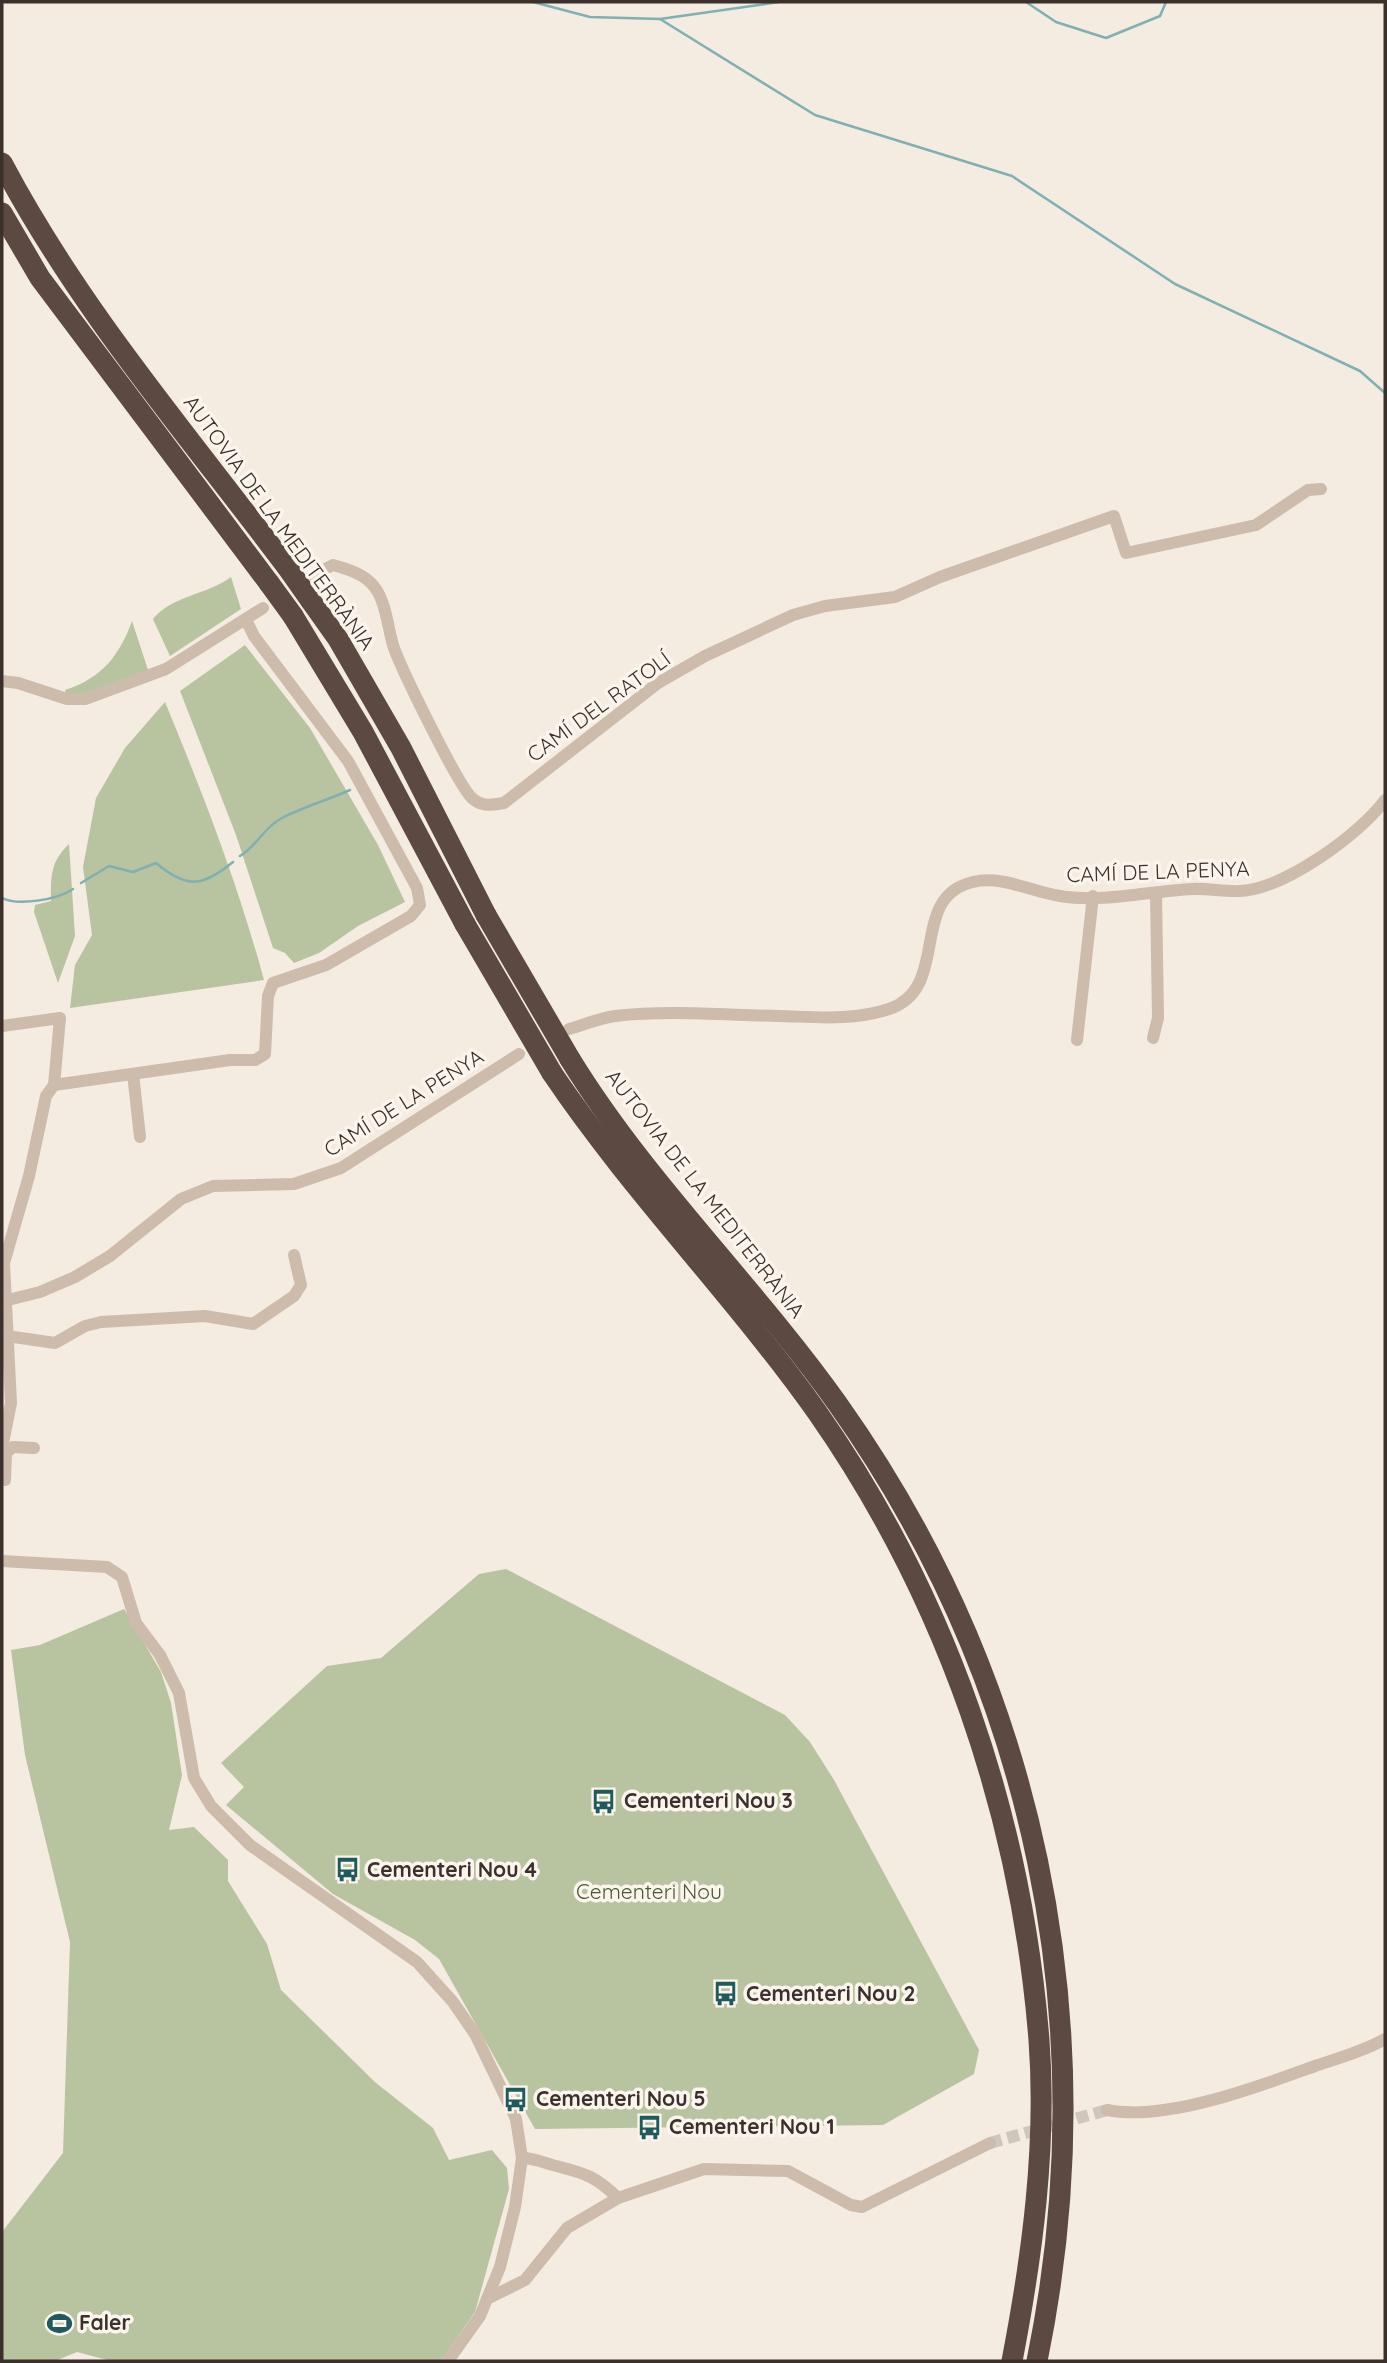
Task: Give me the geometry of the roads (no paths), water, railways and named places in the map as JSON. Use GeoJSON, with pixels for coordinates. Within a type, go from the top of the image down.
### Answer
{"type":"FeatureCollection","features":[{"type":"Feature","properties":{"kind":"highway","name":"AUTOVIA DE LA MEDITERRÀNIA"},"geometry":{"type":"LineString","coordinates":[[2,163],[47,242],[88,306],[287,567],[338,639],[401,748],[486,915],[570,1059],[637,1153],[799,1353],[877,1463],[925,1547],[956,1611],[983,1673],[1015,1768],[1052,1931],[1059,1991],[1064,2144],[1050,2299],[1037,2361]]}},
{"type":"Feature","properties":{"kind":"highway","name":"AUTOVIA DE LA MEDITERRÀNIA"},"geometry":{"type":"LineString","coordinates":[[2,213],[48,289],[293,616],[363,733],[465,924],[552,1073],[626,1175],[794,1381],[857,1475],[907,1562],[969,1701],[1013,1853],[1039,2043],[1034,2219],[1025,2294],[1012,2361]]}},
{"type":"Feature","properties":{"kind":"street","name":"CAMÍ DEL RATOLÍ"},"geometry":{"type":"LineString","coordinates":[[317,573],[333,565],[351,569],[373,584],[382,600],[394,648],[406,675],[472,799],[485,806],[503,803],[657,683],[793,615],[825,606],[895,597],[940,577],[1114,516],[1126,553],[1256,525],[1308,491],[1321,489]]}},
{"type":"Feature","properties":{"kind":"street"},"geometry":{"type":"LineString","coordinates":[[2,681],[18,683],[67,699],[85,699],[166,669],[262,608]]}},
{"type":"Feature","properties":{"kind":"street"},"geometry":{"type":"LineString","coordinates":[[54,1085],[230,1060],[256,1060],[265,1054],[268,996],[274,984],[326,965],[411,916],[420,905],[417,888],[348,761],[254,636],[246,620]]}},
{"type":"Feature","properties":{"kind":"street","name":"CAMÍ DE LA PENYA"},"geometry":{"type":"LineString","coordinates":[[569,1029],[612,1017],[662,1013],[855,1018],[892,1008],[918,987],[927,968],[930,938],[938,910],[948,893],[968,883],[988,879],[1062,897],[1156,893],[1193,888],[1241,891],[1263,887],[1319,858],[1385,800]]}},
{"type":"Feature","properties":{"kind":"street"},"geometry":{"type":"LineString","coordinates":[[1153,1038],[1158,1018],[1156,893]]}},
{"type":"Feature","properties":{"kind":"street"},"geometry":{"type":"LineString","coordinates":[[1077,1040],[1093,896]]}},
{"type":"Feature","properties":{"kind":"street"},"geometry":{"type":"LineString","coordinates":[[2,1026],[60,1018],[54,1085],[47,1096],[30,1176],[4,1263],[11,1403],[4,1446],[5,1480]]}},
{"type":"Feature","properties":{"kind":"street","name":"CAMÍ DE LA PENYA"},"geometry":{"type":"LineString","coordinates":[[4,1301],[40,1292],[75,1277],[110,1256],[181,1199],[213,1186],[294,1184],[341,1168],[424,1118],[519,1054]]}},
{"type":"Feature","properties":{"kind":"street"},"geometry":{"type":"LineString","coordinates":[[133,1074],[140,1138]]}},
{"type":"Feature","properties":{"kind":"street"},"geometry":{"type":"LineString","coordinates":[[7,1336],[55,1343],[85,1326],[101,1322],[205,1317],[253,1324],[294,1296],[301,1285],[294,1255]]}},
{"type":"Feature","properties":{"kind":"street"},"geometry":{"type":"LineString","coordinates":[[4,1446],[34,1448]]}},
{"type":"Feature","properties":{"kind":"street"},"geometry":{"type":"LineString","coordinates":[[2,1561],[107,1567],[122,1577],[136,1623],[160,1655],[179,1693],[194,1778],[211,1806],[250,1845],[416,1962],[453,2002],[475,2034],[516,2119],[522,2158],[500,2267],[480,2316],[448,2361]]}},
{"type":"Feature","properties":{"kind":"street"},"geometry":{"type":"LineString","coordinates":[[1107,2110],[1120,2112],[1172,2107],[1248,2093],[1385,2039]]}},
{"type":"Feature","properties":{"kind":"street"},"geometry":{"type":"LineString","coordinates":[[487,2299],[525,2280],[567,2228],[618,2198],[704,2169],[788,2171],[851,2206],[862,2207],[990,2143]]}},
{"type":"Feature","properties":{"kind":"street"},"geometry":{"type":"LineString","coordinates":[[522,2158],[535,2158],[582,2171],[601,2181],[618,2198]]}},
{"type":"Feature","properties":{"kind":"waterway"},"geometry":{"type":"LineString","coordinates":[[533,2],[590,17],[660,19],[779,2]]}},
{"type":"Feature","properties":{"kind":"waterway"},"geometry":{"type":"LineString","coordinates":[[1026,2],[1056,22],[1106,38],[1160,16],[1166,2]]}},
{"type":"Feature","properties":{"kind":"waterway"},"geometry":{"type":"LineString","coordinates":[[660,19],[815,115],[1012,176],[1175,284],[1360,371],[1385,393]]}},
{"type":"Feature","properties":{"kind":"waterway"},"geometry":{"type":"LineString","coordinates":[[240,856],[270,826],[282,818],[350,790]]}},
{"type":"Feature","properties":{"kind":"waterway"},"geometry":{"type":"LineString","coordinates":[[81,883],[109,866],[133,872],[156,863],[177,877],[194,882],[212,876],[233,862]]}},
{"type":"Feature","properties":{"kind":"waterway"},"geometry":{"type":"LineString","coordinates":[[2,898],[18,902],[38,901],[73,889]]}},
{"type":"Feature","properties":{"kind":"tunnel"},"geometry":{"type":"LineString","coordinates":[[990,2143],[1107,2110]]}},
{"type":"Feature","properties":{"kind":"place","name":"Cementeri Nou 3"},"geometry":{"type":"Point","coordinates":[604,1801]}},
{"type":"Feature","properties":{"kind":"place","name":"Cementeri Nou 4"},"geometry":{"type":"Point","coordinates":[347,1870]}},
{"type":"Feature","properties":{"kind":"place","name":"Cementeri Nou 2"},"geometry":{"type":"Point","coordinates":[726,1994]}},
{"type":"Feature","properties":{"kind":"place","name":"Cementeri Nou 5"},"geometry":{"type":"Point","coordinates":[516,2099]}},
{"type":"Feature","properties":{"kind":"place","name":"Cementeri Nou 1"},"geometry":{"type":"Point","coordinates":[649,2127]}},
{"type":"Feature","properties":{"kind":"place","name":"Faler"},"geometry":{"type":"Point","coordinates":[59,2323]}},
{"type":"Feature","properties":{"kind":"park label","name":"Cementeri Nou"},"geometry":{"type":"Point","coordinates":[649,1892]}}]}
